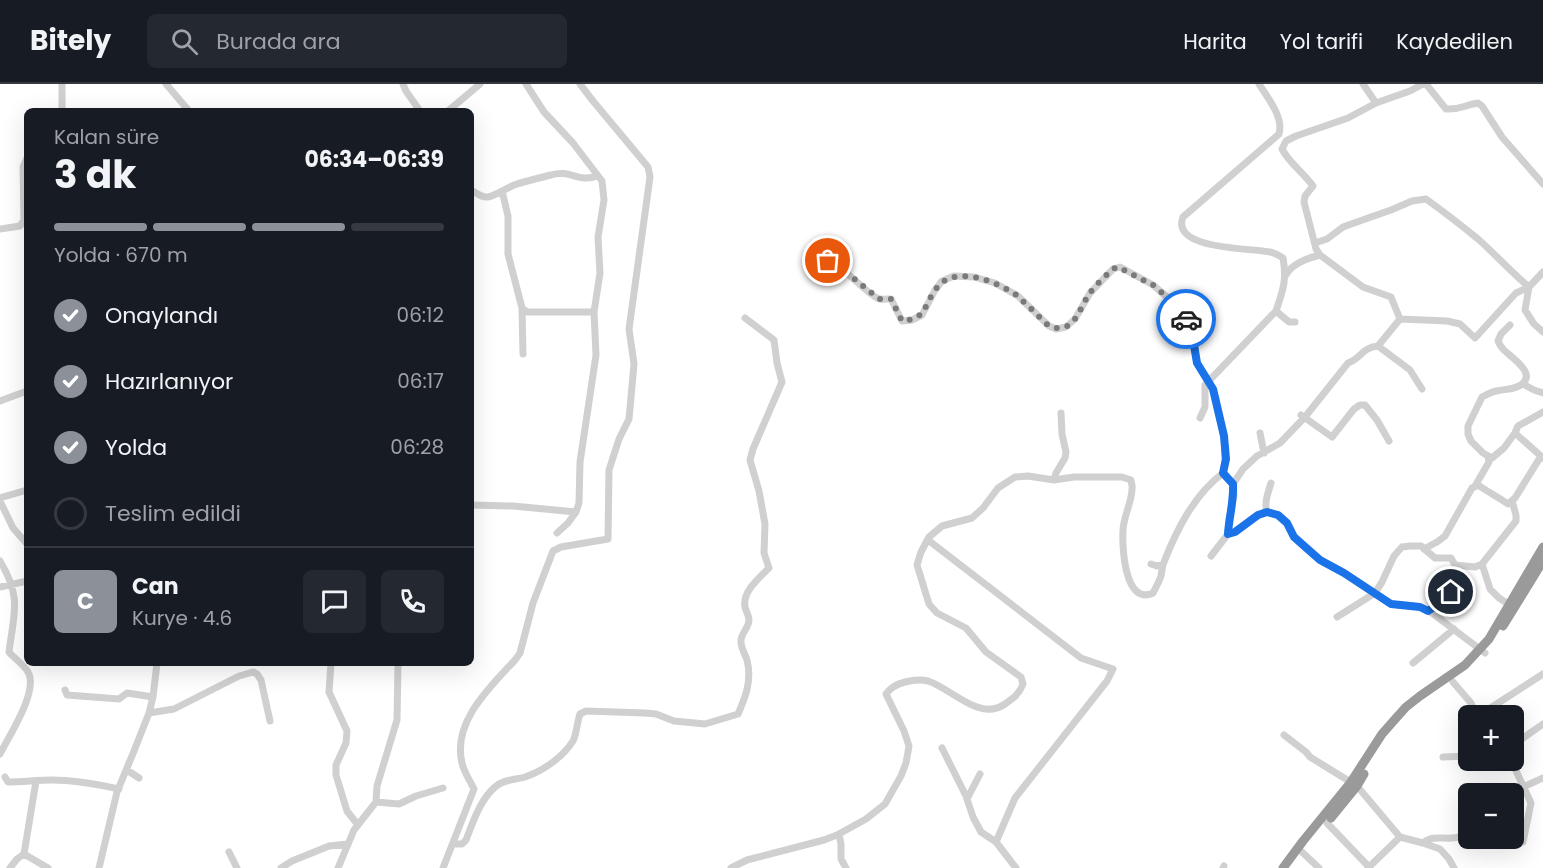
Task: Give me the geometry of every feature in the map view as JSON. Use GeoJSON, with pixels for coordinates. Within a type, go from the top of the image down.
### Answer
{"type":"FeatureCollection","features":[{"type":"Feature","properties":{"kind":"highway"},"geometry":{"type":"LineString","coordinates":[[1512,607],[1543,547]]}},
{"type":"Feature","properties":{"kind":"highway"},"geometry":{"type":"LineString","coordinates":[[1290,868],[1327,823],[1402,718],[1420,702],[1454,682],[1483,651],[1543,561]]}},
{"type":"Feature","properties":{"kind":"highway"},"geometry":{"type":"LineString","coordinates":[[1283,868],[1303,841],[1354,784],[1382,734],[1406,707],[1483,651]]}},
{"type":"Feature","properties":{"kind":"street"},"geometry":{"type":"LineString","coordinates":[[62,84],[62,108]]}},
{"type":"Feature","properties":{"kind":"street"},"geometry":{"type":"LineString","coordinates":[[166,84],[186,108]]}},
{"type":"Feature","properties":{"kind":"street"},"geometry":{"type":"LineString","coordinates":[[403,84],[418,108]]}},
{"type":"Feature","properties":{"kind":"street"},"geometry":{"type":"LineString","coordinates":[[452,108],[480,84]]}},
{"type":"Feature","properties":{"kind":"street"},"geometry":{"type":"LineString","coordinates":[[526,84],[544,112],[573,143],[602,182],[604,200],[598,237],[600,273],[594,312],[596,355],[580,462],[579,503],[568,523],[557,532]]}},
{"type":"Feature","properties":{"kind":"street"},"geometry":{"type":"LineString","coordinates":[[443,868],[474,789],[462,764],[460,743],[465,724],[481,698],[520,653],[533,603],[553,551],[561,547],[608,539],[609,470],[629,419],[634,364],[629,329],[650,177],[648,167],[580,84]]}},
{"type":"Feature","properties":{"kind":"street"},"geometry":{"type":"LineString","coordinates":[[1259,84],[1278,116],[1281,129],[1279,134],[1183,217],[1180,223],[1187,235],[1200,242],[1218,247],[1273,252],[1282,258],[1286,275]]}},
{"type":"Feature","properties":{"kind":"street"},"geometry":{"type":"LineString","coordinates":[[1363,84],[1376,103]]}},
{"type":"Feature","properties":{"kind":"street"},"geometry":{"type":"LineString","coordinates":[[1400,319],[1391,297],[1363,287],[1320,255],[1304,202],[1305,196],[1314,186],[1282,149],[1286,141],[1348,118],[1376,103],[1424,84],[1446,109],[1458,110],[1467,104],[1478,103],[1482,106],[1502,137],[1543,184]]}},
{"type":"Feature","properties":{"kind":"street"},"geometry":{"type":"LineString","coordinates":[[0,229],[20,226],[24,220],[24,165]]}},
{"type":"Feature","properties":{"kind":"street"},"geometry":{"type":"LineString","coordinates":[[474,192],[488,198],[518,184],[560,172],[579,178],[597,176]]}},
{"type":"Feature","properties":{"kind":"street"},"geometry":{"type":"LineString","coordinates":[[502,191],[508,216],[508,254],[522,308],[523,354]]}},
{"type":"Feature","properties":{"kind":"street"},"geometry":{"type":"LineString","coordinates":[[1315,243],[1328,239],[1343,227],[1412,201],[1426,199],[1479,240],[1529,287]]}},
{"type":"Feature","properties":{"kind":"street"},"geometry":{"type":"LineString","coordinates":[[731,868],[747,860],[839,834],[866,819],[885,804],[901,776],[909,746],[886,694],[891,688],[903,682],[923,680],[978,708],[991,709],[1001,707],[1018,696],[1023,684],[1021,677],[986,652],[966,628],[937,613],[929,604],[917,565],[928,540],[942,526],[972,518],[998,488],[1014,477],[1028,476],[1054,480],[1074,477],[1122,477],[1131,480],[1132,489],[1123,529],[1124,562],[1133,588],[1140,595],[1148,595],[1153,593],[1174,538],[1191,507],[1223,473],[1226,459],[1224,436],[1213,389],[1197,363],[1192,333],[1181,309],[1153,285],[1120,267],[1113,269],[1105,276],[1090,293],[1075,319],[1066,327],[1056,329],[1049,326],[1018,296],[995,283],[974,277],[954,276],[942,281],[922,315],[912,320],[902,321],[891,299],[879,299],[846,272],[828,261],[820,260],[809,249]]}},
{"type":"Feature","properties":{"kind":"street"},"geometry":{"type":"LineString","coordinates":[[1200,418],[1205,407],[1205,385],[1276,311],[1286,275],[1292,267],[1320,255]]}},
{"type":"Feature","properties":{"kind":"street"},"geometry":{"type":"LineString","coordinates":[[1400,319],[1447,321],[1460,324],[1475,338],[1516,293],[1529,287],[1543,272]]}},
{"type":"Feature","properties":{"kind":"street"},"geometry":{"type":"LineString","coordinates":[[1529,287],[1525,310],[1534,324],[1543,332]]}},
{"type":"Feature","properties":{"kind":"street"},"geometry":{"type":"LineString","coordinates":[[522,308],[527,312],[594,312]]}},
{"type":"Feature","properties":{"kind":"street"},"geometry":{"type":"LineString","coordinates":[[1276,311],[1289,322],[1295,322]]}},
{"type":"Feature","properties":{"kind":"street"},"geometry":{"type":"LineString","coordinates":[[453,844],[462,844],[466,840],[480,806],[494,787],[502,782],[534,774],[557,759],[574,739],[580,714],[586,711],[656,714],[674,721],[705,724],[738,714],[749,683],[749,670],[741,642],[750,618],[745,608],[746,597],[753,585],[769,568],[764,553],[765,524],[750,460],[782,382],[774,340],[745,318]]}},
{"type":"Feature","properties":{"kind":"street"},"geometry":{"type":"LineString","coordinates":[[1233,484],[1243,469],[1280,443],[1348,363],[1356,360],[1363,351],[1378,346],[1400,319]]}},
{"type":"Feature","properties":{"kind":"street"},"geometry":{"type":"LineString","coordinates":[[1424,549],[1444,536],[1489,462],[1488,457],[1467,434],[1478,403],[1482,397],[1496,391],[1512,389],[1523,384],[1526,377],[1520,363],[1501,348],[1498,341],[1510,325]]}},
{"type":"Feature","properties":{"kind":"street"},"geometry":{"type":"LineString","coordinates":[[1378,346],[1410,370],[1422,389]]}},
{"type":"Feature","properties":{"kind":"street"},"geometry":{"type":"LineString","coordinates":[[1523,384],[1543,393]]}},
{"type":"Feature","properties":{"kind":"street"},"geometry":{"type":"LineString","coordinates":[[0,401],[24,392]]}},
{"type":"Feature","properties":{"kind":"street"},"geometry":{"type":"LineString","coordinates":[[1303,416],[1332,437],[1354,409],[1365,405],[1389,441]]}},
{"type":"Feature","properties":{"kind":"street"},"geometry":{"type":"LineString","coordinates":[[1488,457],[1492,458],[1504,448],[1518,426],[1543,412]]}},
{"type":"Feature","properties":{"kind":"street"},"geometry":{"type":"LineString","coordinates":[[1054,480],[1066,452],[1061,413]]}},
{"type":"Feature","properties":{"kind":"street"},"geometry":{"type":"LineString","coordinates":[[1260,433],[1264,453]]}},
{"type":"Feature","properties":{"kind":"street"},"geometry":{"type":"LineString","coordinates":[[1475,486],[1478,485],[1489,491],[1508,504],[1512,501],[1542,457],[1515,433]]}},
{"type":"Feature","properties":{"kind":"street"},"geometry":{"type":"LineString","coordinates":[[1211,556],[1228,534],[1234,496],[1233,484],[1223,473]]}},
{"type":"Feature","properties":{"kind":"street"},"geometry":{"type":"LineString","coordinates":[[1267,512],[1266,501],[1271,483]]}},
{"type":"Feature","properties":{"kind":"street"},"geometry":{"type":"LineString","coordinates":[[24,491],[0,499],[13,528],[24,541]]}},
{"type":"Feature","properties":{"kind":"street"},"geometry":{"type":"LineString","coordinates":[[1337,617],[1375,593],[1394,556],[1402,548],[1421,546],[1435,558],[1451,558],[1455,565],[1475,567],[1482,564],[1516,521],[1512,501]]}},
{"type":"Feature","properties":{"kind":"street"},"geometry":{"type":"LineString","coordinates":[[474,505],[576,512]]}},
{"type":"Feature","properties":{"kind":"street"},"geometry":{"type":"LineString","coordinates":[[1228,534],[1235,532],[1258,515],[1267,512],[1278,515],[1287,523],[1294,537],[1320,560],[1391,604],[1420,607],[1428,611],[1483,651]]}},
{"type":"Feature","properties":{"kind":"street"},"geometry":{"type":"LineString","coordinates":[[928,540],[1081,657],[1113,669],[1107,681],[1015,798],[996,842]]}},
{"type":"Feature","properties":{"kind":"street"},"geometry":{"type":"LineString","coordinates":[[0,561],[12,584],[16,604],[9,652]]}},
{"type":"Feature","properties":{"kind":"street"},"geometry":{"type":"LineString","coordinates":[[1150,564],[1157,566],[1163,564]]}},
{"type":"Feature","properties":{"kind":"street"},"geometry":{"type":"LineString","coordinates":[[1482,564],[1490,589],[1512,607]]}},
{"type":"Feature","properties":{"kind":"street"},"geometry":{"type":"LineString","coordinates":[[0,587],[24,582]]}},
{"type":"Feature","properties":{"kind":"street"},"geometry":{"type":"LineString","coordinates":[[1428,611],[1447,598],[1451,592]]}},
{"type":"Feature","properties":{"kind":"street"},"geometry":{"type":"LineString","coordinates":[[1413,663],[1454,628]]}},
{"type":"Feature","properties":{"kind":"street"},"geometry":{"type":"LineString","coordinates":[[0,650],[9,652],[28,672],[31,681],[29,695],[21,714],[0,754]]}},
{"type":"Feature","properties":{"kind":"street"},"geometry":{"type":"LineString","coordinates":[[99,868],[108,824],[119,789],[153,697],[157,666]]}},
{"type":"Feature","properties":{"kind":"street"},"geometry":{"type":"LineString","coordinates":[[331,666],[329,692],[347,731],[346,743],[336,765],[336,775],[347,811],[358,825]]}},
{"type":"Feature","properties":{"kind":"street"},"geometry":{"type":"LineString","coordinates":[[338,868],[354,831],[376,802],[377,786],[397,720],[398,666]]}},
{"type":"Feature","properties":{"kind":"street"},"geometry":{"type":"LineString","coordinates":[[148,713],[174,709],[239,676],[253,672],[261,680],[270,721]]}},
{"type":"Feature","properties":{"kind":"street"},"geometry":{"type":"LineString","coordinates":[[1494,705],[1543,674]]}},
{"type":"Feature","properties":{"kind":"street"},"geometry":{"type":"LineString","coordinates":[[1454,682],[1472,705]]}},
{"type":"Feature","properties":{"kind":"street"},"geometry":{"type":"LineString","coordinates":[[65,690],[67,695],[119,699],[127,693],[153,697]]}},
{"type":"Feature","properties":{"kind":"street"},"geometry":{"type":"LineString","coordinates":[[1524,739],[1543,724]]}},
{"type":"Feature","properties":{"kind":"street"},"geometry":{"type":"LineString","coordinates":[[1284,735],[1311,761],[1354,784],[1400,837],[1435,847],[1445,853],[1454,868]]}},
{"type":"Feature","properties":{"kind":"street"},"geometry":{"type":"LineString","coordinates":[[942,748],[981,832],[996,842],[1016,868]]}},
{"type":"Feature","properties":{"kind":"street"},"geometry":{"type":"LineString","coordinates":[[1443,757],[1458,756]]}},
{"type":"Feature","properties":{"kind":"street"},"geometry":{"type":"LineString","coordinates":[[127,770],[139,778]]}},
{"type":"Feature","properties":{"kind":"street"},"geometry":{"type":"LineString","coordinates":[[967,799],[980,774]]}},
{"type":"Feature","properties":{"kind":"street"},"geometry":{"type":"LineString","coordinates":[[1524,787],[1543,778]]}},
{"type":"Feature","properties":{"kind":"street"},"geometry":{"type":"LineString","coordinates":[[6,782],[49,780],[85,782],[119,789]]}},
{"type":"Feature","properties":{"kind":"street"},"geometry":{"type":"LineString","coordinates":[[10,868],[24,854],[36,781]]}},
{"type":"Feature","properties":{"kind":"street"},"geometry":{"type":"LineString","coordinates":[[376,802],[399,804],[443,788]]}},
{"type":"Feature","properties":{"kind":"street"},"geometry":{"type":"LineString","coordinates":[[1524,789],[1532,803],[1524,834]]}},
{"type":"Feature","properties":{"kind":"street"},"geometry":{"type":"LineString","coordinates":[[1327,823],[1369,868],[1400,837]]}},
{"type":"Feature","properties":{"kind":"street"},"geometry":{"type":"LineString","coordinates":[[839,834],[841,859],[846,868]]}},
{"type":"Feature","properties":{"kind":"street"},"geometry":{"type":"LineString","coordinates":[[1423,843],[1431,838],[1458,837]]}},
{"type":"Feature","properties":{"kind":"street"},"geometry":{"type":"LineString","coordinates":[[281,868],[329,846],[347,844]]}},
{"type":"Feature","properties":{"kind":"street"},"geometry":{"type":"LineString","coordinates":[[229,852],[237,868]]}},
{"type":"Feature","properties":{"kind":"street"},"geometry":{"type":"LineString","coordinates":[[1302,852],[1319,868]]}},
{"type":"Feature","properties":{"kind":"street"},"geometry":{"type":"LineString","coordinates":[[24,854],[48,868]]}},
{"type":"Feature","properties":{"kind":"way so far"},"geometry":{"type":"LineString","coordinates":[[828,261],[846,272],[879,299],[891,299],[902,321],[912,320],[922,315],[942,281],[954,276],[974,277],[995,283],[1018,296],[1049,326],[1056,329],[1066,327],[1075,319],[1090,293],[1113,269],[1118,267],[1153,285],[1181,309],[1186,319]]}},
{"type":"Feature","properties":{"kind":"route"},"geometry":{"type":"LineString","coordinates":[[1186,319],[1192,333],[1197,363],[1213,389],[1224,436],[1226,459],[1223,473],[1233,484],[1234,496],[1228,534],[1235,532],[1258,515],[1267,512],[1278,515],[1287,523],[1294,537],[1320,560],[1391,604],[1420,607],[1428,611],[1447,598],[1451,592]]}}]}
